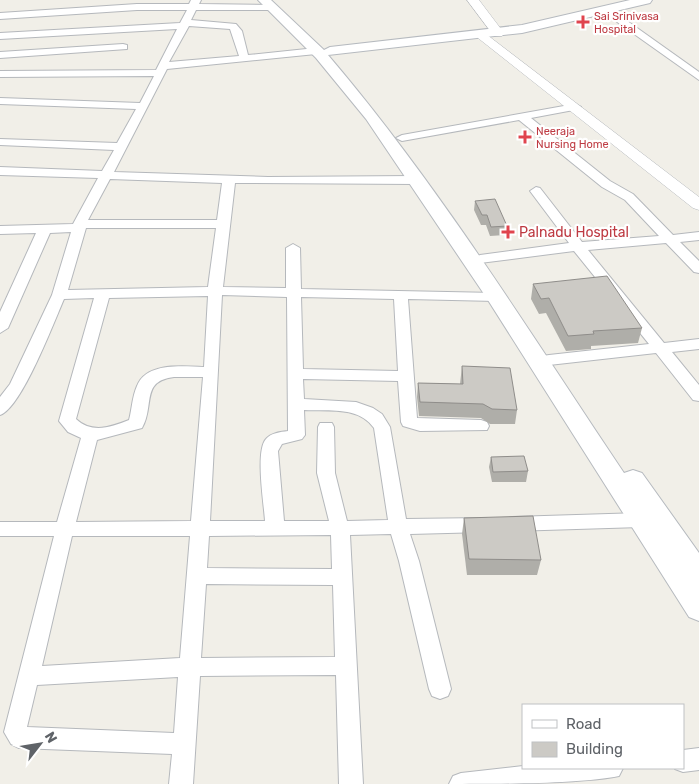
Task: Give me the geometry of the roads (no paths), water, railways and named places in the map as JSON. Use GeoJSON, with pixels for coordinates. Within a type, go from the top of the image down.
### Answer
{"type":"FeatureCollection","features":[{"type":"Feature","properties":{"kind":"main road"},"geometry":{"type":"LineString","coordinates":[[320,50],[498,33],[646,0]]}},
{"type":"Feature","properties":{"kind":"main road"},"geometry":{"type":"LineString","coordinates":[[270,2],[320,50],[356,78],[402,138],[480,259],[549,360],[696,563]]}},
{"type":"Feature","properties":{"kind":"main road"},"geometry":{"type":"LineString","coordinates":[[320,50],[372,116],[496,297],[699,609]]}},
{"type":"Feature","properties":{"kind":"street"},"geometry":{"type":"LineString","coordinates":[[472,0],[498,33]]}},
{"type":"Feature","properties":{"kind":"street"},"geometry":{"type":"LineString","coordinates":[[0,16],[137,7],[270,2]]}},
{"type":"Feature","properties":{"kind":"street"},"geometry":{"type":"LineString","coordinates":[[0,409],[17,386],[59,295],[80,226],[195,4]]}},
{"type":"Feature","properties":{"kind":"street"},"geometry":{"type":"LineString","coordinates":[[606,10],[699,77]]}},
{"type":"Feature","properties":{"kind":"street"},"geometry":{"type":"LineString","coordinates":[[0,36],[185,25],[233,26],[237,31],[244,57]]}},
{"type":"Feature","properties":{"kind":"street"},"geometry":{"type":"LineString","coordinates":[[482,35],[699,205]]}},
{"type":"Feature","properties":{"kind":"street"},"geometry":{"type":"LineString","coordinates":[[0,55],[123,48]]}},
{"type":"Feature","properties":{"kind":"street"},"geometry":{"type":"LineString","coordinates":[[0,86],[4,74],[161,70],[244,57],[320,50]]}},
{"type":"Feature","properties":{"kind":"street"},"geometry":{"type":"LineString","coordinates":[[0,101],[142,106]]}},
{"type":"Feature","properties":{"kind":"street"},"geometry":{"type":"LineString","coordinates":[[402,138],[575,106]]}},
{"type":"Feature","properties":{"kind":"street"},"geometry":{"type":"LineString","coordinates":[[522,117],[606,184],[629,197],[699,269]]}},
{"type":"Feature","properties":{"kind":"street"},"geometry":{"type":"LineString","coordinates":[[0,142],[120,147]]}},
{"type":"Feature","properties":{"kind":"street"},"geometry":{"type":"LineString","coordinates":[[0,171],[104,177],[229,180],[415,180]]}},
{"type":"Feature","properties":{"kind":"street"},"geometry":{"type":"LineString","coordinates":[[181,784],[211,372],[215,291],[229,180]]}},
{"type":"Feature","properties":{"kind":"street"},"geometry":{"type":"LineString","coordinates":[[536,191],[579,248],[699,396]]}},
{"type":"Feature","properties":{"kind":"street"},"geometry":{"type":"LineString","coordinates":[[0,230],[45,230],[80,226],[223,224]]}},
{"type":"Feature","properties":{"kind":"street"},"geometry":{"type":"LineString","coordinates":[[0,328],[45,230]]}},
{"type":"Feature","properties":{"kind":"street"},"geometry":{"type":"LineString","coordinates":[[480,259],[535,250],[579,248],[699,236]]}},
{"type":"Feature","properties":{"kind":"street"},"geometry":{"type":"LineString","coordinates":[[275,528],[269,452],[271,444],[277,439],[296,436],[293,248]]}},
{"type":"Feature","properties":{"kind":"street"},"geometry":{"type":"LineString","coordinates":[[59,295],[215,291],[496,297]]}},
{"type":"Feature","properties":{"kind":"street"},"geometry":{"type":"LineString","coordinates":[[103,294],[70,405],[67,421],[73,429],[90,436],[136,424],[145,384],[150,376],[159,372],[211,372]]}},
{"type":"Feature","properties":{"kind":"street"},"geometry":{"type":"LineString","coordinates":[[401,296],[409,422],[412,424],[481,426]]}},
{"type":"Feature","properties":{"kind":"street"},"geometry":{"type":"LineString","coordinates":[[549,360],[699,344]]}},
{"type":"Feature","properties":{"kind":"street"},"geometry":{"type":"LineString","coordinates":[[296,374],[406,376]]}},
{"type":"Feature","properties":{"kind":"street"},"geometry":{"type":"LineString","coordinates":[[296,404],[361,408],[378,418],[382,428],[398,528],[409,561],[440,689]]}},
{"type":"Feature","properties":{"kind":"street"},"geometry":{"type":"LineString","coordinates":[[326,427],[326,473],[340,528],[351,784]]}},
{"type":"Feature","properties":{"kind":"street"},"geometry":{"type":"LineString","coordinates":[[90,436],[65,528],[15,732],[19,737],[184,744]]}},
{"type":"Feature","properties":{"kind":"street"},"geometry":{"type":"LineString","coordinates":[[0,529],[398,528],[641,520]]}},
{"type":"Feature","properties":{"kind":"street"},"geometry":{"type":"LineString","coordinates":[[196,576],[341,577]]}},
{"type":"Feature","properties":{"kind":"street"},"geometry":{"type":"LineString","coordinates":[[29,676],[190,667],[345,666]]}},
{"type":"Feature","properties":{"kind":"street"},"geometry":{"type":"LineString","coordinates":[[684,760],[699,759]]}},
{"type":"Feature","properties":{"kind":"street"},"geometry":{"type":"LineString","coordinates":[[462,784],[602,769]]}},
{"type":"Feature","properties":{"kind":"place","name":"Sai Srinivasa Hospital"},"geometry":{"type":"Point","coordinates":[583,22]}},
{"type":"Feature","properties":{"kind":"place","name":"Neeraja Nursing Home"},"geometry":{"type":"Point","coordinates":[525,137]}},
{"type":"Feature","properties":{"kind":"place","name":"Palnadu Hospital"},"geometry":{"type":"Point","coordinates":[508,232]}}]}
